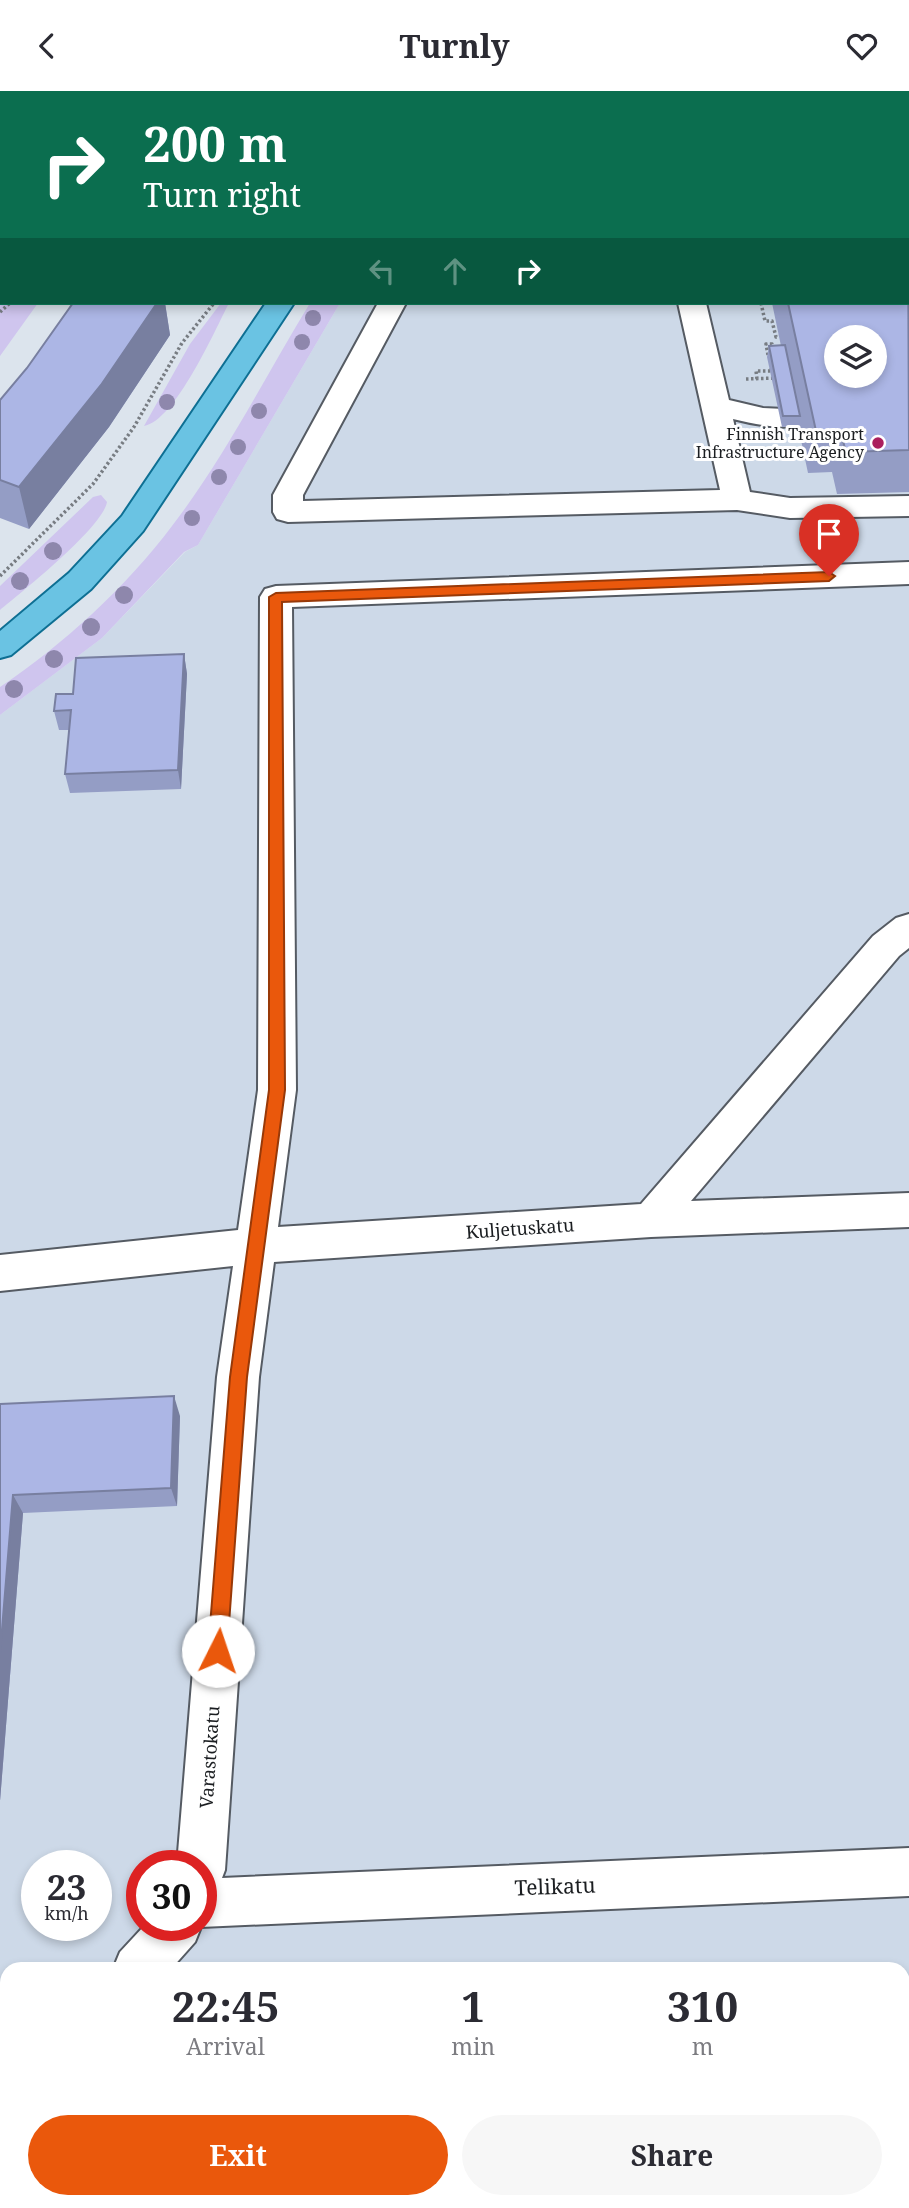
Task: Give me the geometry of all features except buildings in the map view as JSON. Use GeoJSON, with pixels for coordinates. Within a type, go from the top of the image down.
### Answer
{"type":"FeatureCollection","features":[{"type":"Feature","properties":{"kind":"main road"},"geometry":{"type":"LineString","coordinates":[[250,341],[258,305]]}},
{"type":"Feature","properties":{"kind":"main road"},"geometry":{"type":"LineString","coordinates":[[0,647],[65,593],[125,534],[170,472],[250,341],[278,305]]}},
{"type":"Feature","properties":{"kind":"street"},"geometry":{"type":"LineString","coordinates":[[390,305],[288,495],[288,512],[737,501],[790,508],[909,506]]}},
{"type":"Feature","properties":{"kind":"street"},"geometry":{"type":"LineString","coordinates":[[692,305],[737,501]]}},
{"type":"Feature","properties":{"kind":"street"},"geometry":{"type":"LineString","coordinates":[[716,405],[744,414],[796,417]]}},
{"type":"Feature","properties":{"kind":"street","name":"Varastokatu"},"geometry":{"type":"LineString","coordinates":[[203,1850],[238,1377],[277,1090],[276,597],[909,573]]}},
{"type":"Feature","properties":{"kind":"street"},"geometry":{"type":"LineString","coordinates":[[651,1220],[886,946],[909,928]]}},
{"type":"Feature","properties":{"kind":"street","name":"Kuljetuskatu"},"geometry":{"type":"LineString","coordinates":[[0,1273],[256,1246],[651,1220],[909,1210]]}},
{"type":"Feature","properties":{"kind":"street","name":"Telikatu"},"geometry":{"type":"LineString","coordinates":[[217,1902],[909,1872]]}},
{"type":"Feature","properties":{"kind":"street"},"geometry":{"type":"LineString","coordinates":[[143,1962],[163,1941]]}},
{"type":"Feature","properties":{"kind":"path"},"geometry":{"type":"LineString","coordinates":[[0,576],[51,530],[93,484],[134,426],[182,343],[212,305]]}},
{"type":"Feature","properties":{"kind":"path"},"geometry":{"type":"LineString","coordinates":[[761,305],[765,321],[772,321],[776,337],[779,336]]}},
{"type":"Feature","properties":{"kind":"path"},"geometry":{"type":"LineString","coordinates":[[0,312],[2,306]]}},
{"type":"Feature","properties":{"kind":"path"},"geometry":{"type":"LineString","coordinates":[[774,355],[772,344],[766,344],[772,371],[756,371],[757,379],[779,378],[777,367]]}},
{"type":"Feature","properties":{"kind":"shaded area"},"geometry":{"type":"Polygon","coordinates":[[[0,305],[37,305],[0,356],[0,305]]]}},
{"type":"Feature","properties":{"kind":"shaded area"},"geometry":{"type":"Polygon","coordinates":[[[219,305],[228,305],[181,392],[156,420],[144,426],[190,344],[219,305]]]}},
{"type":"Feature","properties":{"kind":"shaded area"},"geometry":{"type":"Polygon","coordinates":[[[309,305],[339,305],[198,545],[184,552],[102,638],[0,715],[0,687],[70,634],[135,571],[191,500],[227,445],[309,305]]]}},
{"type":"Feature","properties":{"kind":"shaded area"},"geometry":{"type":"Polygon","coordinates":[[[339,305],[909,305],[909,1962],[0,1962],[0,715],[102,638],[185,552],[198,545],[339,305]]]}},
{"type":"Feature","properties":{"kind":"shaded area"},"geometry":{"type":"Polygon","coordinates":[[[101,495],[107,502],[92,527],[60,559],[0,610],[0,586],[93,497],[101,495]]]}},
{"type":"Feature","properties":{"kind":"place","name":"Finnish Transport Infrastructure Agency"},"geometry":{"type":"Point","coordinates":[878,443]}},
{"type":"Feature","properties":{"kind":"route"},"geometry":{"type":"LineString","coordinates":[[218,1651],[238,1377],[277,1090],[276,597],[829,576]]}}]}
